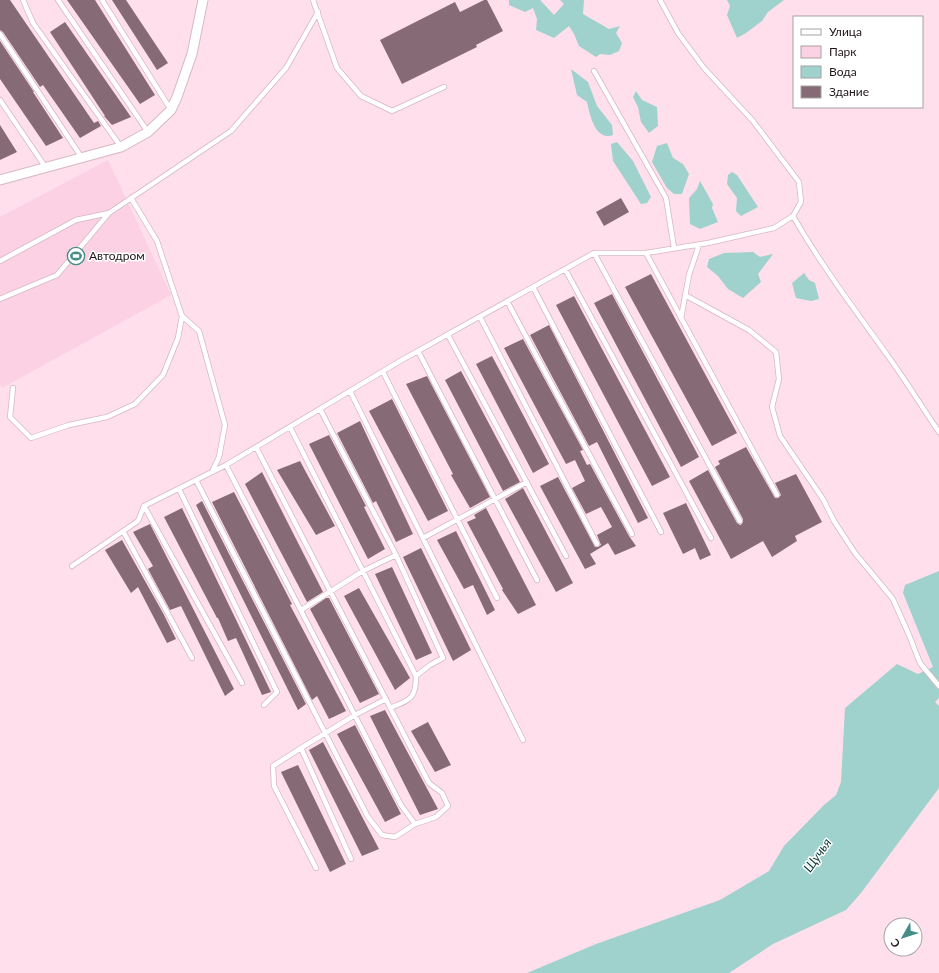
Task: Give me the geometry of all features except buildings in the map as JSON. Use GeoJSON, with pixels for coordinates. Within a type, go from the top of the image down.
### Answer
{"type":"FeatureCollection","features":[{"type":"Feature","properties":{"kind":"street"},"geometry":{"type":"LineString","coordinates":[[1,177],[46,168],[121,147],[148,132],[171,110],[192,54],[203,0]]}},
{"type":"Feature","properties":{"kind":"lane"},"geometry":{"type":"LineString","coordinates":[[23,0],[33,23],[121,147]]}},
{"type":"Feature","properties":{"kind":"lane"},"geometry":{"type":"LineString","coordinates":[[58,0],[148,132]]}},
{"type":"Feature","properties":{"kind":"lane"},"geometry":{"type":"LineString","coordinates":[[102,0],[171,110]]}},
{"type":"Feature","properties":{"kind":"lane"},"geometry":{"type":"LineString","coordinates":[[313,0],[337,68],[361,96],[392,111],[444,87]]}},
{"type":"Feature","properties":{"kind":"lane"},"geometry":{"type":"LineString","coordinates":[[72,566],[138,521],[144,506],[226,465],[418,351],[594,253],[646,253],[699,245],[774,228],[793,216],[801,202],[799,182],[753,121],[704,68],[678,33],[660,0]]}},
{"type":"Feature","properties":{"kind":"lane"},"geometry":{"type":"LineString","coordinates":[[0,298],[57,275],[109,213],[231,131],[286,68],[318,12]]}},
{"type":"Feature","properties":{"kind":"lane"},"geometry":{"type":"LineString","coordinates":[[0,34],[82,158]]}},
{"type":"Feature","properties":{"kind":"lane"},"geometry":{"type":"LineString","coordinates":[[594,71],[666,198],[674,248]]}},
{"type":"Feature","properties":{"kind":"lane"},"geometry":{"type":"LineString","coordinates":[[0,100],[46,168]]}},
{"type":"Feature","properties":{"kind":"lane"},"geometry":{"type":"LineString","coordinates":[[13,388],[10,417],[31,438],[69,425],[107,417],[135,404],[163,375],[178,338],[182,316],[157,241],[131,198]]}},
{"type":"Feature","properties":{"kind":"lane"},"geometry":{"type":"LineString","coordinates":[[0,261],[76,220],[109,213]]}},
{"type":"Feature","properties":{"kind":"lane"},"geometry":{"type":"LineString","coordinates":[[793,216],[811,247],[857,314],[889,357],[939,432]]}},
{"type":"Feature","properties":{"kind":"lane"},"geometry":{"type":"LineString","coordinates":[[681,318],[686,296],[688,275],[699,245]]}},
{"type":"Feature","properties":{"kind":"lane"},"geometry":{"type":"LineString","coordinates":[[594,253],[740,521]]}},
{"type":"Feature","properties":{"kind":"lane"},"geometry":{"type":"LineString","coordinates":[[646,253],[778,495]]}},
{"type":"Feature","properties":{"kind":"lane"},"geometry":{"type":"LineString","coordinates":[[565,269],[711,538]]}},
{"type":"Feature","properties":{"kind":"lane"},"geometry":{"type":"LineString","coordinates":[[533,287],[661,532]]}},
{"type":"Feature","properties":{"kind":"lane"},"geometry":{"type":"LineString","coordinates":[[686,296],[748,330],[776,352],[779,379],[772,407],[780,436],[823,499],[834,521],[855,553],[892,599],[920,663],[939,686]]}},
{"type":"Feature","properties":{"kind":"lane"},"geometry":{"type":"LineString","coordinates":[[507,301],[632,534]]}},
{"type":"Feature","properties":{"kind":"lane"},"geometry":{"type":"LineString","coordinates":[[182,316],[199,331],[225,425],[219,457],[212,472]]}},
{"type":"Feature","properties":{"kind":"lane"},"geometry":{"type":"LineString","coordinates":[[480,317],[597,544]]}},
{"type":"Feature","properties":{"kind":"lane"},"geometry":{"type":"LineString","coordinates":[[448,335],[566,556]]}},
{"type":"Feature","properties":{"kind":"lane"},"geometry":{"type":"LineString","coordinates":[[418,351],[537,580]]}},
{"type":"Feature","properties":{"kind":"lane"},"geometry":{"type":"LineString","coordinates":[[383,372],[497,598]]}},
{"type":"Feature","properties":{"kind":"lane"},"geometry":{"type":"LineString","coordinates":[[350,391],[523,740]]}},
{"type":"Feature","properties":{"kind":"lane"},"geometry":{"type":"LineString","coordinates":[[320,409],[396,555],[443,658],[430,665],[416,676]]}},
{"type":"Feature","properties":{"kind":"lane"},"geometry":{"type":"LineString","coordinates":[[290,427],[416,676],[416,689],[408,700],[390,708]]}},
{"type":"Feature","properties":{"kind":"lane"},"geometry":{"type":"LineString","coordinates":[[196,480],[368,817],[382,835],[395,837],[415,824],[436,817],[448,806],[442,793],[429,783],[256,447]]}},
{"type":"Feature","properties":{"kind":"lane"},"geometry":{"type":"LineString","coordinates":[[226,465],[401,805],[415,824]]}},
{"type":"Feature","properties":{"kind":"lane"},"geometry":{"type":"LineString","coordinates":[[423,538],[527,482]]}},
{"type":"Feature","properties":{"kind":"lane"},"geometry":{"type":"LineString","coordinates":[[179,488],[277,692],[264,705]]}},
{"type":"Feature","properties":{"kind":"lane"},"geometry":{"type":"LineString","coordinates":[[144,506],[242,683]]}},
{"type":"Feature","properties":{"kind":"lane"},"geometry":{"type":"LineString","coordinates":[[123,531],[192,658]]}},
{"type":"Feature","properties":{"kind":"lane"},"geometry":{"type":"LineString","coordinates":[[301,610],[363,571],[396,555]]}},
{"type":"Feature","properties":{"kind":"lane"},"geometry":{"type":"LineString","coordinates":[[316,868],[274,786],[273,766],[355,714],[386,699]]}},
{"type":"Feature","properties":{"kind":"lane"},"geometry":{"type":"LineString","coordinates":[[301,748],[351,859]]}},
{"type":"Feature","properties":{"kind":"shaded area"},"geometry":{"type":"Polygon","coordinates":[[[0,0],[939,0],[939,973],[0,973],[0,0]]]}},
{"type":"Feature","properties":{"kind":"green space","name":"Автодром"},"geometry":{"type":"Polygon","coordinates":[[[108,160],[171,295],[2,388],[0,384],[0,217],[108,160]]]}},
{"type":"Feature","properties":{"kind":"water"},"geometry":{"type":"Polygon","coordinates":[[[509,0],[540,0],[554,15],[564,4],[560,0],[584,0],[583,14],[609,29],[620,26],[616,33],[622,43],[619,51],[610,55],[600,54],[596,57],[579,46],[569,26],[554,38],[536,30],[537,19],[533,8],[525,12],[509,5],[509,0]]]}},
{"type":"Feature","properties":{"kind":"water"},"geometry":{"type":"Polygon","coordinates":[[[727,0],[784,0],[768,12],[762,21],[737,38],[727,15],[730,6],[727,0]]]}},
{"type":"Feature","properties":{"kind":"water"},"geometry":{"type":"Polygon","coordinates":[[[571,69],[588,82],[597,106],[612,125],[613,135],[607,136],[602,134],[594,126],[587,102],[577,95],[571,69]]]}},
{"type":"Feature","properties":{"kind":"water"},"geometry":{"type":"Polygon","coordinates":[[[636,91],[642,100],[657,107],[658,126],[649,133],[641,122],[638,107],[633,97],[636,91]]]}},
{"type":"Feature","properties":{"kind":"water"},"geometry":{"type":"Polygon","coordinates":[[[617,142],[633,161],[651,197],[647,203],[641,204],[613,161],[611,144],[617,142]]]}},
{"type":"Feature","properties":{"kind":"water"},"geometry":{"type":"Polygon","coordinates":[[[667,143],[673,158],[683,164],[689,174],[682,194],[674,194],[667,188],[652,162],[657,146],[667,143]]]}},
{"type":"Feature","properties":{"kind":"water"},"geometry":{"type":"Polygon","coordinates":[[[732,172],[737,175],[758,207],[741,216],[736,211],[737,198],[727,184],[728,175],[732,172]]]}},
{"type":"Feature","properties":{"kind":"water"},"geometry":{"type":"Polygon","coordinates":[[[700,181],[713,204],[712,208],[718,222],[700,229],[690,224],[689,198],[697,189],[700,181]]]}},
{"type":"Feature","properties":{"kind":"water"},"geometry":{"type":"Polygon","coordinates":[[[753,252],[760,257],[773,254],[758,274],[761,282],[743,298],[728,289],[718,276],[707,267],[709,259],[724,253],[753,252]]]}},
{"type":"Feature","properties":{"kind":"water"},"geometry":{"type":"Polygon","coordinates":[[[804,273],[809,280],[815,283],[819,299],[811,301],[796,298],[792,283],[804,273]]]}},
{"type":"Feature","properties":{"kind":"water","name":"Щучья"},"geometry":{"type":"Polygon","coordinates":[[[939,571],[939,698],[935,702],[939,706],[939,788],[861,893],[846,910],[773,944],[729,973],[527,973],[596,944],[720,900],[769,871],[784,846],[824,805],[836,795],[841,782],[845,708],[897,664],[918,674],[933,667],[903,593],[905,585],[939,571]]]}},
{"type":"Feature","properties":{"kind":"place","name":"Автодром"},"geometry":{"type":"Point","coordinates":[76,256]}}]}
